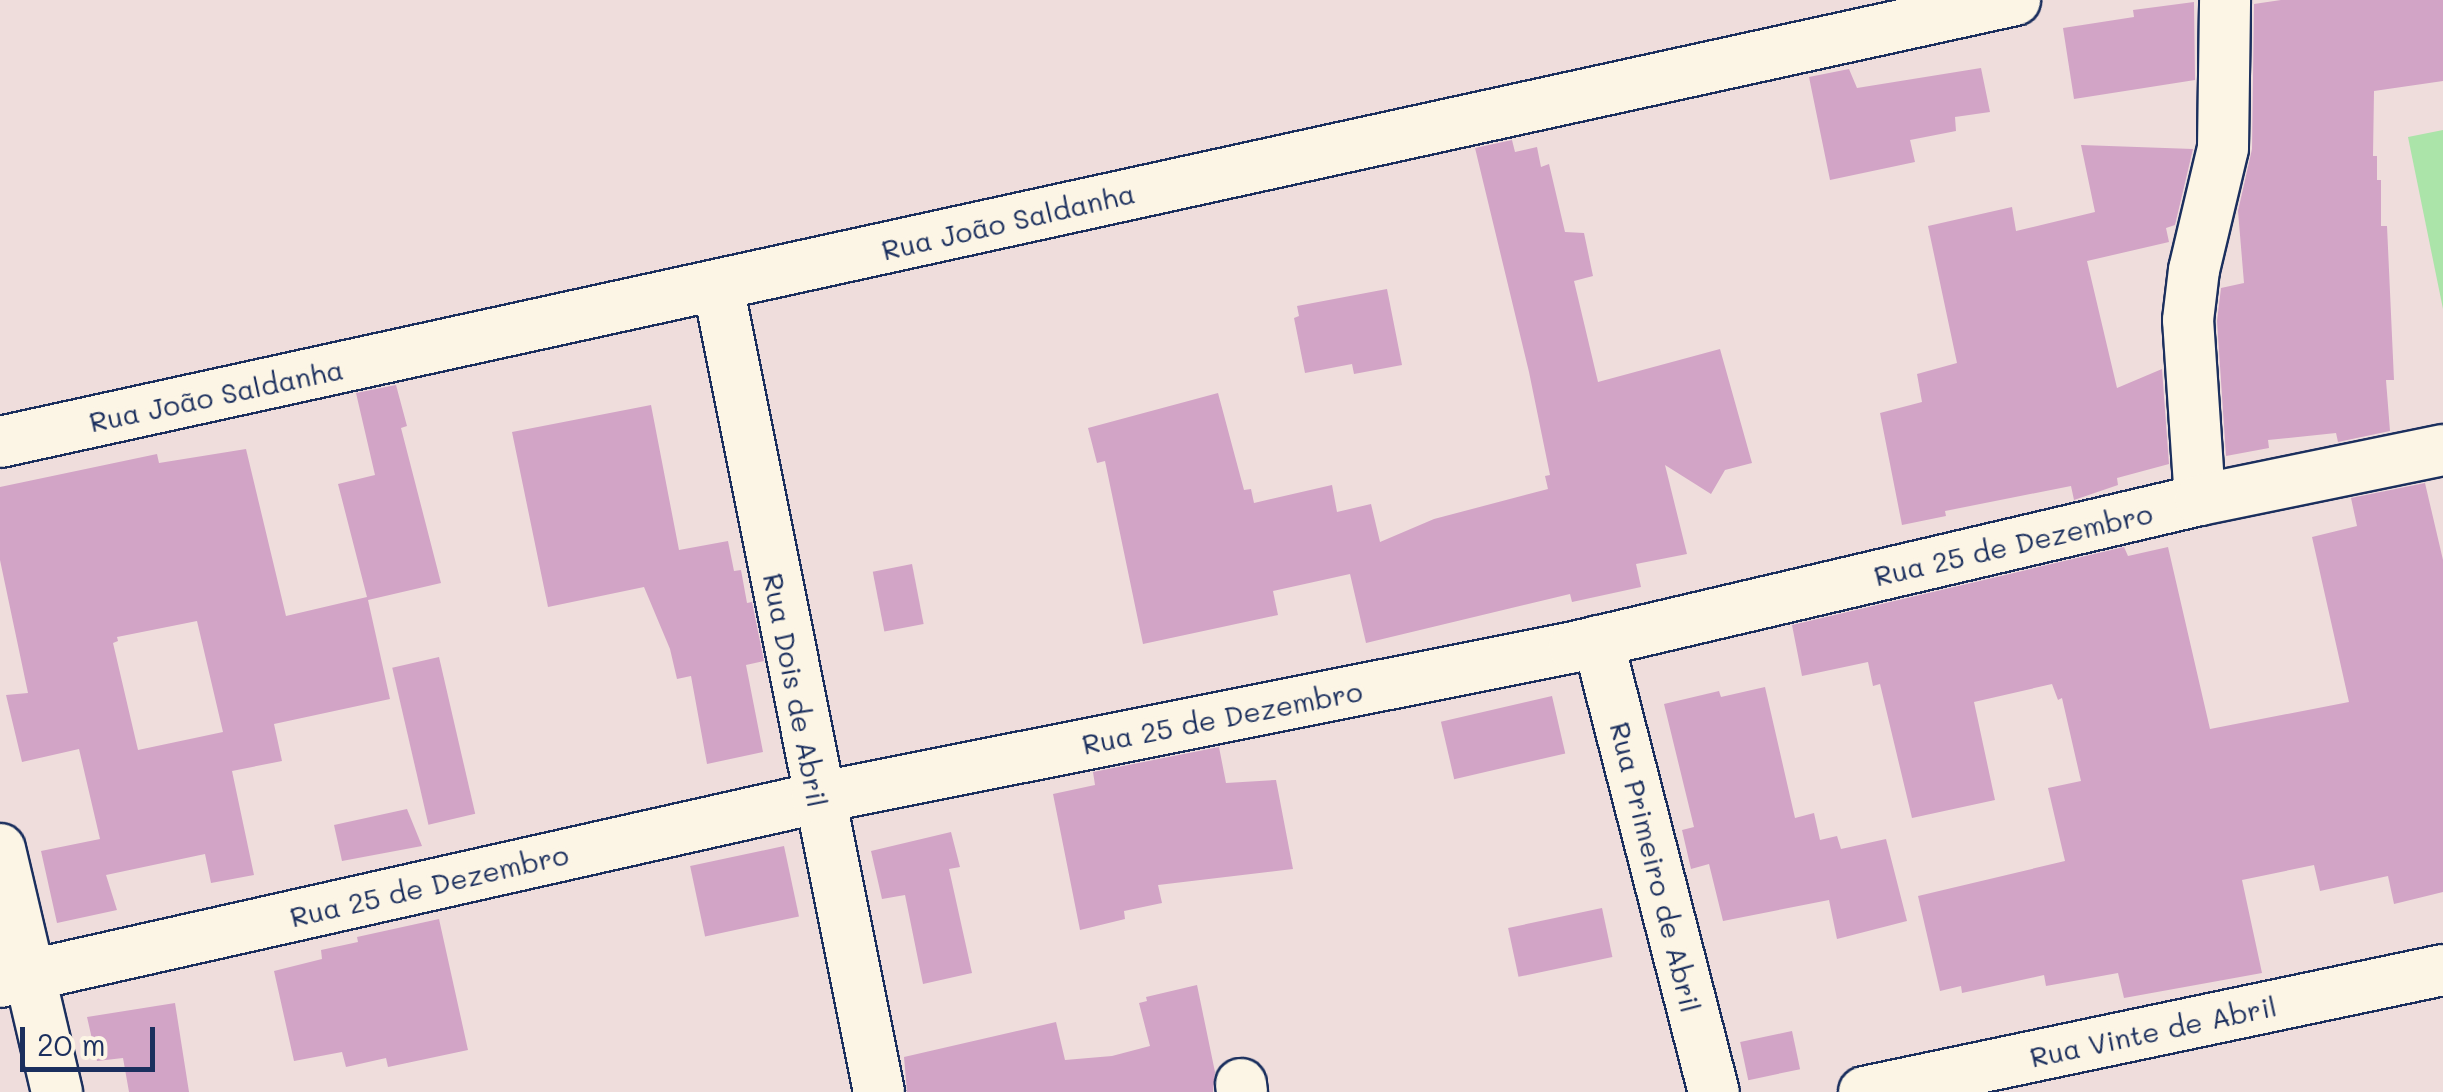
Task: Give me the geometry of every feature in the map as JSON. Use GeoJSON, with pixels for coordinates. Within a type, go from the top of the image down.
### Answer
{"type":"FeatureCollection","features":[{"type":"Feature","properties":{"kind":"street","name":"Rua João Saldanha"},"geometry":{"type":"LineString","coordinates":[[0,442],[718,286],[1434,124],[2015,0]]}},
{"type":"Feature","properties":{"kind":"street"},"geometry":{"type":"LineString","coordinates":[[2200,500],[2188,320],[2194,270],[2223,148],[2226,0]]}},
{"type":"Feature","properties":{"kind":"street","name":"Rua Dois de Abril"},"geometry":{"type":"LineString","coordinates":[[718,286],[817,798],[879,1092]]}},
{"type":"Feature","properties":{"kind":"street","name":"Rua 25 de Dezembro"},"geometry":{"type":"LineString","coordinates":[[15,979],[817,798],[1598,642],[2200,500],[2443,450]]}},
{"type":"Feature","properties":{"kind":"street","name":"Rua Primeiro de Abril"},"geometry":{"type":"LineString","coordinates":[[1598,642],[1714,1092]]}},
{"type":"Feature","properties":{"kind":"street"},"geometry":{"type":"LineString","coordinates":[[0,849],[15,979],[57,1092]]}},
{"type":"Feature","properties":{"kind":"street","name":"Rua Vinte de Abril"},"geometry":{"type":"LineString","coordinates":[[1864,1092],[2443,970]]}},
{"type":"Feature","properties":{"kind":"green space"},"geometry":{"type":"Polygon","coordinates":[[[2443,130],[2443,309],[2408,137],[2443,130]]]}},
{"type":"Feature","properties":{"kind":"building"},"geometry":{"type":"Polygon","coordinates":[[[2281,0],[2443,0],[2443,81],[2374,91],[2373,156],[2377,156],[2377,180],[2381,180],[2381,226],[2387,226],[2394,380],[2386,380],[2390,431],[2338,442],[2336,433],[2268,440],[2269,448],[2226,456],[2217,321],[2221,288],[2244,283],[2238,211],[2252,149],[2254,4],[2281,0]]]}},
{"type":"Feature","properties":{"kind":"building"},"geometry":{"type":"Polygon","coordinates":[[[2194,2],[2195,80],[2074,99],[2063,28],[2134,17],[2133,10],[2194,2]]]}},
{"type":"Feature","properties":{"kind":"building"},"geometry":{"type":"Polygon","coordinates":[[[1981,68],[1990,112],[1955,117],[1956,131],[1910,140],[1915,162],[1830,180],[1809,77],[1849,69],[1857,88],[1981,68]]]}},
{"type":"Feature","properties":{"kind":"building"},"geometry":{"type":"Polygon","coordinates":[[[1512,140],[1515,152],[1537,147],[1541,167],[1549,164],[1565,232],[1584,233],[1593,276],[1574,281],[1598,382],[1720,349],[1752,463],[1725,470],[1711,494],[1665,465],[1687,554],[1636,564],[1641,587],[1572,602],[1570,594],[1366,643],[1350,574],[1273,591],[1278,615],[1143,644],[1105,461],[1097,463],[1088,428],[1218,393],[1244,490],[1251,489],[1254,503],[1332,485],[1337,512],[1371,504],[1380,542],[1434,519],[1548,489],[1545,476],[1550,475],[1529,372],[1475,148],[1512,140]]]}},
{"type":"Feature","properties":{"kind":"building"},"geometry":{"type":"Polygon","coordinates":[[[2081,145],[2193,149],[2175,225],[2166,228],[2169,242],[2087,261],[2117,388],[2162,369],[2169,464],[2117,478],[2118,485],[2074,500],[2071,486],[1945,511],[1946,516],[1902,525],[1880,413],[1922,402],[1917,374],[1957,363],[1928,226],[2012,207],[2016,231],[2095,212],[2081,145]]]}},
{"type":"Feature","properties":{"kind":"building"},"geometry":{"type":"Polygon","coordinates":[[[1387,289],[1402,365],[1354,374],[1352,364],[1305,373],[1294,318],[1299,316],[1297,306],[1387,289]]]}},
{"type":"Feature","properties":{"kind":"building"},"geometry":{"type":"Polygon","coordinates":[[[396,385],[407,426],[401,428],[441,583],[368,600],[390,699],[274,724],[282,761],[232,771],[254,875],[211,883],[205,854],[106,875],[117,910],[57,923],[41,851],[100,839],[79,749],[22,762],[6,695],[28,693],[0,560],[0,487],[157,454],[159,463],[246,449],[286,616],[367,597],[338,484],[375,475],[356,393],[396,385]],[[197,621],[117,637],[118,641],[113,643],[138,750],[223,732],[197,621]]]}},
{"type":"Feature","properties":{"kind":"building"},"geometry":{"type":"Polygon","coordinates":[[[651,405],[679,550],[728,541],[734,571],[741,570],[747,603],[752,602],[764,661],[746,665],[763,752],[707,764],[691,676],[677,679],[670,649],[644,587],[548,607],[512,432],[651,405]]]}},
{"type":"Feature","properties":{"kind":"building"},"geometry":{"type":"Polygon","coordinates":[[[2425,483],[2443,560],[2443,892],[2394,904],[2388,876],[2320,891],[2314,865],[2242,880],[2262,973],[2124,998],[2118,973],[2046,986],[2044,975],[1962,993],[1961,986],[1940,991],[1918,896],[2065,861],[2048,788],[2081,781],[2062,698],[2058,700],[2052,684],[1974,702],[1995,800],[1912,818],[1880,684],[1873,686],[1868,662],[1802,676],[1792,625],[2124,547],[2128,556],[2168,547],[2210,729],[2349,702],[2312,537],[2357,526],[2351,498],[2425,483]]]}},
{"type":"Feature","properties":{"kind":"building"},"geometry":{"type":"Polygon","coordinates":[[[912,564],[924,624],[884,632],[873,572],[912,564]]]}},
{"type":"Feature","properties":{"kind":"building"},"geometry":{"type":"Polygon","coordinates":[[[439,657],[475,814],[428,825],[392,668],[439,657]]]}},
{"type":"Feature","properties":{"kind":"building"},"geometry":{"type":"Polygon","coordinates":[[[1765,687],[1795,818],[1814,813],[1820,840],[1837,836],[1841,849],[1886,839],[1907,921],[1837,939],[1829,900],[1723,921],[1709,864],[1691,869],[1682,830],[1694,827],[1664,704],[1719,691],[1721,697],[1765,687]]]}},
{"type":"Feature","properties":{"kind":"building"},"geometry":{"type":"Polygon","coordinates":[[[1552,696],[1565,753],[1454,779],[1441,722],[1552,696]]]}},
{"type":"Feature","properties":{"kind":"building"},"geometry":{"type":"Polygon","coordinates":[[[1219,747],[1226,783],[1276,780],[1293,869],[1158,885],[1162,903],[1124,911],[1125,919],[1080,930],[1053,794],[1095,785],[1093,772],[1219,747]]]}},
{"type":"Feature","properties":{"kind":"building"},"geometry":{"type":"Polygon","coordinates":[[[407,809],[422,846],[342,861],[334,825],[407,809]]]}},
{"type":"Feature","properties":{"kind":"building"},"geometry":{"type":"Polygon","coordinates":[[[951,832],[960,867],[949,869],[972,973],[923,984],[905,895],[882,899],[871,851],[951,832]]]}},
{"type":"Feature","properties":{"kind":"building"},"geometry":{"type":"Polygon","coordinates":[[[784,846],[799,916],[705,936],[690,866],[784,846]]]}},
{"type":"Feature","properties":{"kind":"building"},"geometry":{"type":"Polygon","coordinates":[[[1602,908],[1612,957],[1518,977],[1508,928],[1602,908]]]}},
{"type":"Feature","properties":{"kind":"building"},"geometry":{"type":"Polygon","coordinates":[[[439,919],[468,1050],[388,1067],[386,1058],[346,1067],[342,1052],[294,1061],[274,971],[322,959],[321,950],[358,942],[357,937],[439,919]]]}},
{"type":"Feature","properties":{"kind":"building"},"geometry":{"type":"Polygon","coordinates":[[[1197,985],[1215,1072],[1213,1092],[907,1092],[904,1057],[1056,1022],[1065,1060],[1112,1056],[1150,1046],[1139,1003],[1147,1001],[1146,997],[1197,985]]]}},
{"type":"Feature","properties":{"kind":"building"},"geometry":{"type":"Polygon","coordinates":[[[175,1003],[189,1092],[129,1092],[123,1058],[97,1061],[87,1017],[175,1003]]]}},
{"type":"Feature","properties":{"kind":"building"},"geometry":{"type":"Polygon","coordinates":[[[1792,1031],[1800,1069],[1748,1080],[1740,1042],[1792,1031]]]}}]}
